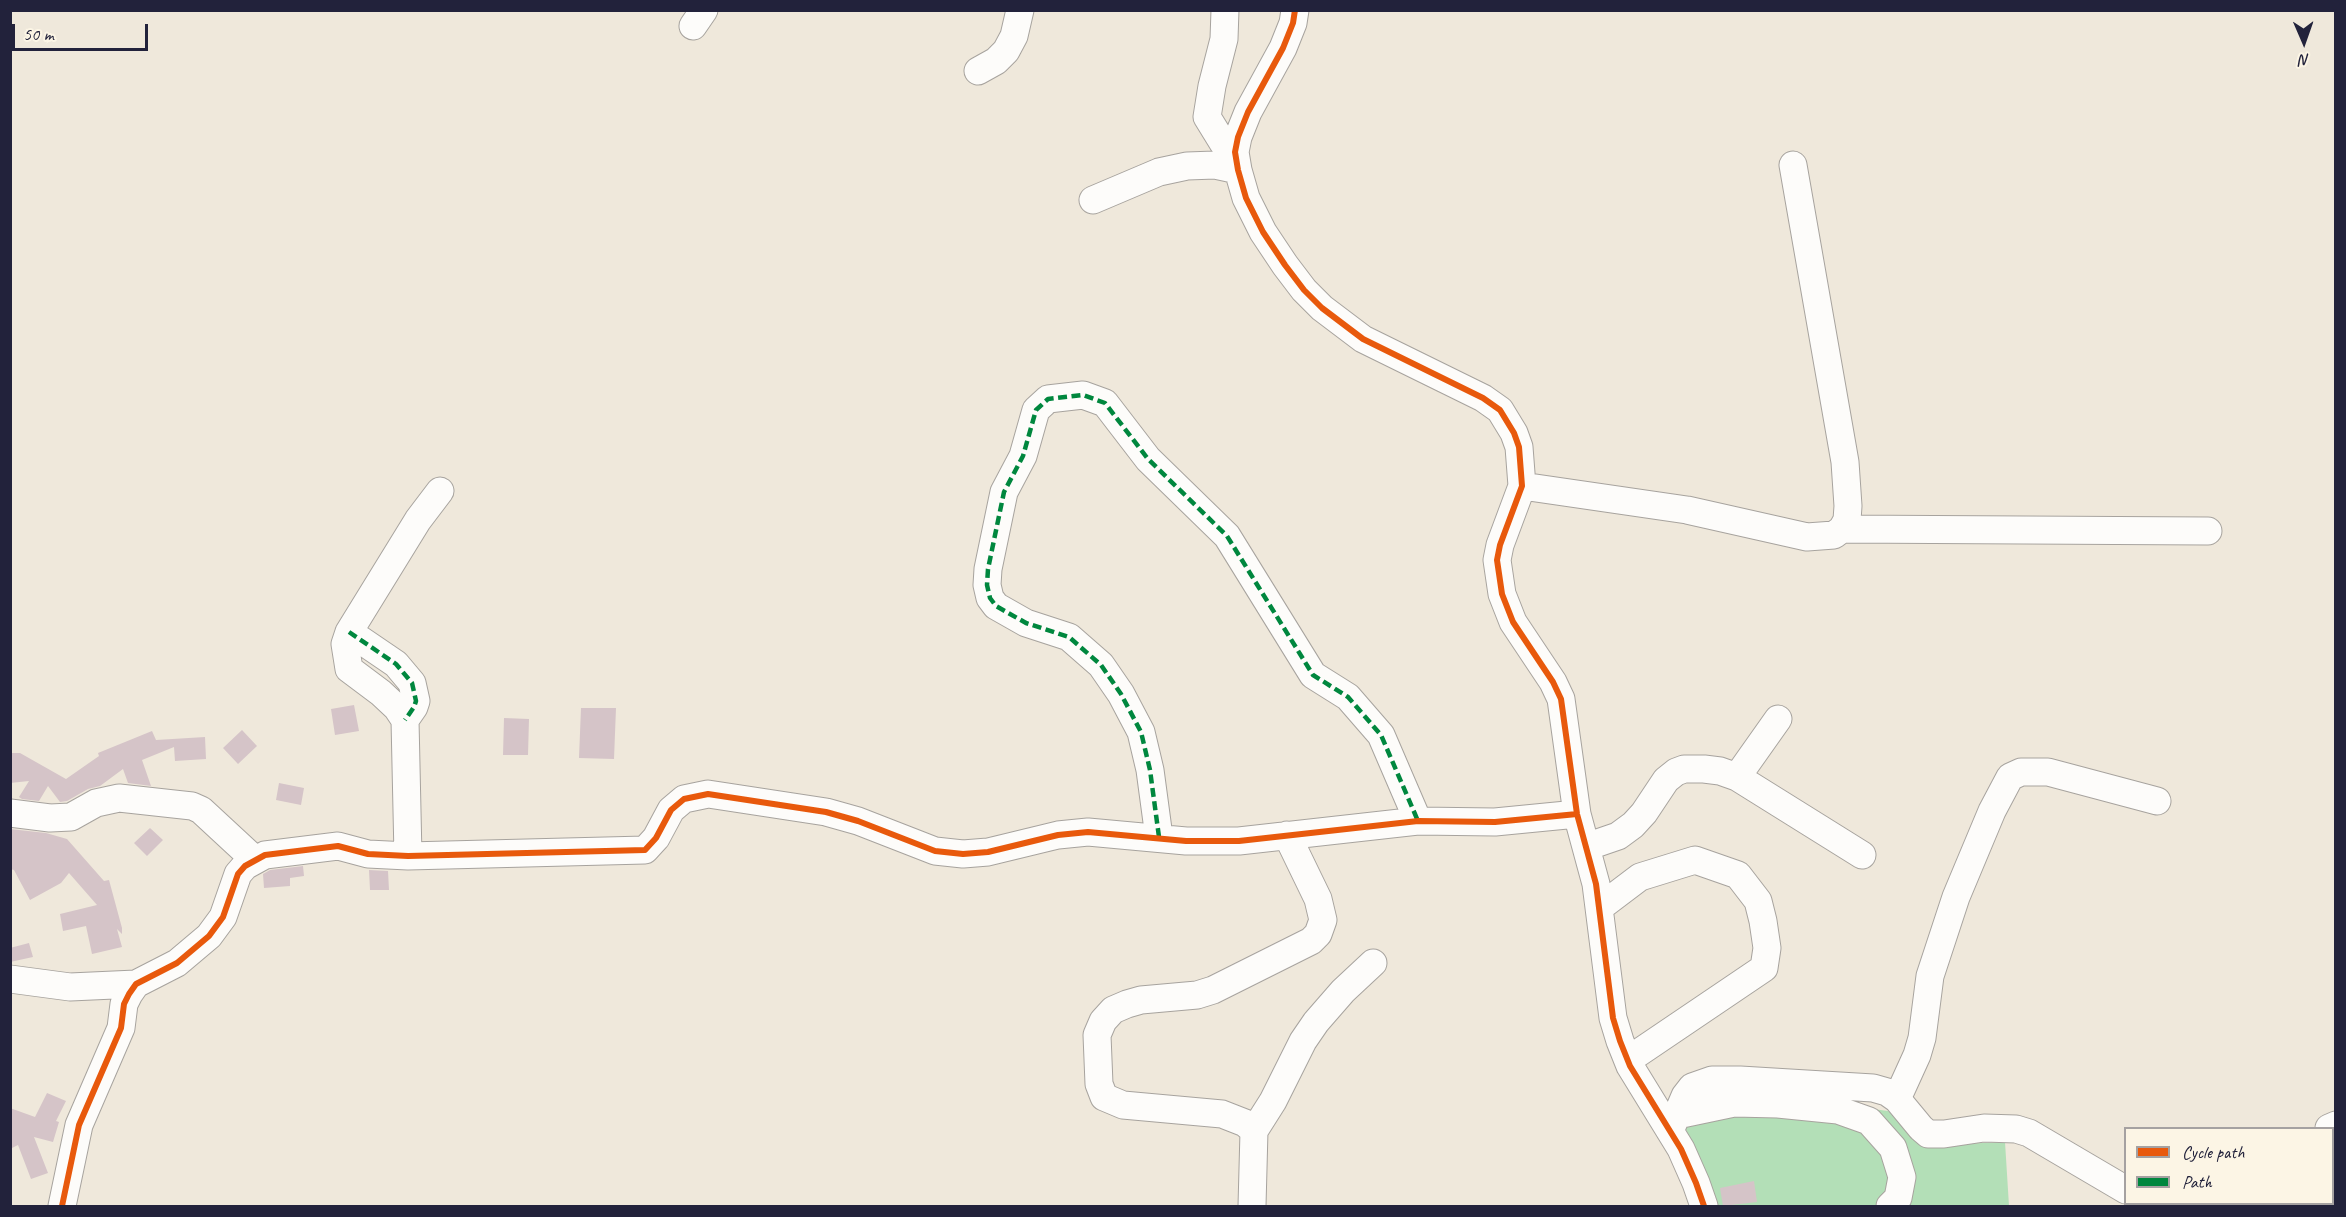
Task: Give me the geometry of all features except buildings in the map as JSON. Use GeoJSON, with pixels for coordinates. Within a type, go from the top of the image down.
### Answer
{"type":"FeatureCollection","features":[{"type":"Feature","properties":{"kind":"street"},"geometry":{"type":"LineString","coordinates":[[978,71],[996,61],[1006,51],[1014,36],[1020,10]]}},
{"type":"Feature","properties":{"kind":"street"},"geometry":{"type":"LineString","coordinates":[[1225,10],[1224,39],[1210,94],[1207,117],[1237,161]]}},
{"type":"Feature","properties":{"kind":"street"},"geometry":{"type":"LineString","coordinates":[[1295,10],[1283,48],[1248,112],[1238,137],[1237,161],[1246,198],[1263,231],[1304,290],[1322,308],[1363,339],[1483,398],[1500,410],[1507,419],[1519,447],[1522,486],[1500,545],[1497,560],[1502,594],[1513,622],[1553,682],[1561,699],[1577,814],[1596,884],[1613,1018],[1628,1060],[1673,1123],[1704,1206]]}},
{"type":"Feature","properties":{"kind":"street"},"geometry":{"type":"LineString","coordinates":[[1093,200],[1159,172],[1187,166],[1237,161]]}},
{"type":"Feature","properties":{"kind":"street"},"geometry":{"type":"LineString","coordinates":[[1522,486],[1687,510],[1807,537],[1834,535],[1842,529],[1847,520],[1848,506],[1845,462],[1793,165]]}},
{"type":"Feature","properties":{"kind":"street"},"geometry":{"type":"LineString","coordinates":[[1159,837],[1150,770],[1141,732],[1101,665],[1069,637],[1026,623],[996,606],[990,598],[987,585],[988,569],[1004,492],[1023,456],[1036,410],[1048,399],[1083,395],[1105,403],[1148,459],[1227,536],[1313,675],[1348,697],[1380,735],[1418,821]]}},
{"type":"Feature","properties":{"kind":"street"},"geometry":{"type":"LineString","coordinates":[[408,856],[405,720],[398,708],[349,669],[345,644],[349,632],[418,520],[440,491]]}},
{"type":"Feature","properties":{"kind":"street"},"geometry":{"type":"LineString","coordinates":[[1842,529],[2208,531]]}},
{"type":"Feature","properties":{"kind":"street"},"geometry":{"type":"LineString","coordinates":[[1737,777],[1778,719]]}},
{"type":"Feature","properties":{"kind":"street"},"geometry":{"type":"LineString","coordinates":[[1586,847],[1618,836],[1633,825],[1666,780],[1676,772],[1684,769],[1704,769],[1720,771],[1737,777],[1862,855]]}},
{"type":"Feature","properties":{"kind":"street"},"geometry":{"type":"LineString","coordinates":[[1897,1099],[1917,1055],[1922,1038],[1930,976],[1956,897],[1992,811],[2010,777],[2021,772],[2048,772],[2157,801]]}},
{"type":"Feature","properties":{"kind":"street"},"geometry":{"type":"LineString","coordinates":[[10,979],[70,987],[136,984],[177,963],[209,936],[223,917],[238,874],[245,866],[266,855],[338,846],[368,854],[408,856],[645,850],[656,838],[671,810],[684,799],[708,794],[826,813],[858,821],[935,851],[963,854],[988,852],[1058,835],[1088,832],[1186,841],[1230,841],[1418,821],[1495,822],[1577,814]]}},
{"type":"Feature","properties":{"kind":"street"},"geometry":{"type":"LineString","coordinates":[[10,813],[50,818],[71,817],[96,803],[119,798],[192,806],[201,810],[255,860]]}},
{"type":"Feature","properties":{"kind":"street"},"geometry":{"type":"LineString","coordinates":[[1254,1131],[1245,1123],[1222,1114],[1112,1102],[1104,1097],[1098,1084],[1097,1035],[1103,1021],[1113,1010],[1127,1004],[1197,995],[1213,990],[1311,941],[1318,934],[1323,920],[1318,898],[1287,836]]}},
{"type":"Feature","properties":{"kind":"street"},"geometry":{"type":"LineString","coordinates":[[1599,908],[1640,877],[1695,860],[1738,875],[1758,901],[1763,921],[1767,948],[1764,968],[1628,1060]]}},
{"type":"Feature","properties":{"kind":"street"},"geometry":{"type":"LineString","coordinates":[[1252,1206],[1254,1131],[1274,1101],[1303,1041],[1316,1022],[1342,992],[1373,963]]}},
{"type":"Feature","properties":{"kind":"street"},"geometry":{"type":"LineString","coordinates":[[62,1206],[79,1125],[121,1028],[124,1004],[136,984]]}},
{"type":"Feature","properties":{"kind":"street"},"geometry":{"type":"LineString","coordinates":[[1673,1123],[1685,1096],[1692,1087],[1712,1080],[1873,1088],[1887,1092],[1897,1099],[1928,1134],[1984,1128],[2016,1129],[2029,1133],[2124,1189]]}},
{"type":"Feature","properties":{"kind":"street"},"geometry":{"type":"LineString","coordinates":[[1673,1123],[1734,1103],[1778,1104],[1838,1110],[1869,1121],[1893,1148],[1902,1177],[1898,1198],[1890,1206]]}},
{"type":"Feature","properties":{"kind":"green space"},"geometry":{"type":"Polygon","coordinates":[[[1812,1101],[1888,1111],[1938,1145],[2005,1142],[2009,1206],[1708,1206],[1683,1119],[1812,1101]]]}},
{"type":"Feature","properties":{"kind":"marked path"},"geometry":{"type":"LineString","coordinates":[[1159,837],[1150,770],[1141,732],[1121,694],[1101,665],[1069,637],[1026,623],[996,606],[990,598],[987,585],[988,569],[1004,492],[1023,456],[1036,410],[1048,399],[1083,395],[1105,403],[1148,459],[1227,536],[1313,675],[1348,697],[1381,735],[1418,821]]}},
{"type":"Feature","properties":{"kind":"marked path"},"geometry":{"type":"LineString","coordinates":[[349,632],[396,664],[412,683],[416,701],[405,720]]}},
{"type":"Feature","properties":{"kind":"cycle path"},"geometry":{"type":"LineString","coordinates":[[1295,10],[1293,23],[1283,48],[1248,112],[1238,137],[1235,152],[1246,198],[1263,232],[1285,265],[1304,290],[1322,308],[1363,339],[1483,398],[1500,410],[1514,433],[1519,447],[1522,486],[1500,545],[1497,560],[1502,594],[1513,622],[1553,682],[1561,699],[1577,814],[1596,884],[1613,1018],[1620,1041],[1630,1066],[1681,1149],[1704,1206]]}},
{"type":"Feature","properties":{"kind":"cycle path"},"geometry":{"type":"LineString","coordinates":[[62,1206],[79,1125],[121,1028],[124,1004],[129,994],[136,984],[177,963],[209,936],[223,917],[238,874],[245,866],[265,855],[338,846],[368,854],[408,856],[645,850],[656,838],[671,810],[684,799],[708,794],[826,812],[858,821],[935,851],[963,854],[988,852],[1058,835],[1088,832],[1186,841],[1239,841],[1418,821],[1495,822],[1577,814]]}}]}
